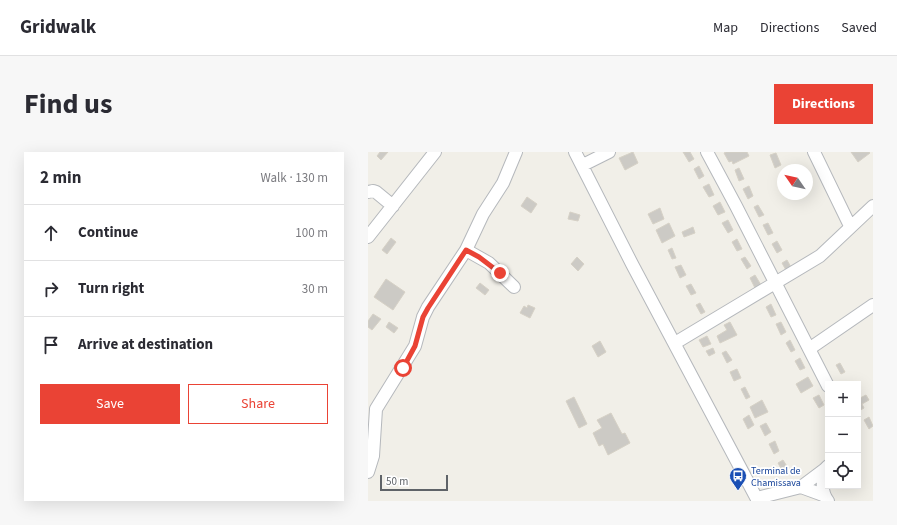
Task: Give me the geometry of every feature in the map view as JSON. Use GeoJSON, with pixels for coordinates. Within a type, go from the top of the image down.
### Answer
{"type":"FeatureCollection","features":[{"type":"Feature","properties":{"kind":"street"},"geometry":{"type":"LineString","coordinates":[[368,236],[435,152]]}},
{"type":"Feature","properties":{"kind":"street"},"geometry":{"type":"LineString","coordinates":[[368,472],[373,456],[373,407],[403,368],[415,346],[423,317],[466,250],[483,214],[503,183],[516,152]]}},
{"type":"Feature","properties":{"kind":"street"},"geometry":{"type":"LineString","coordinates":[[575,152],[583,165],[632,264],[757,500],[801,487],[825,468]]}},
{"type":"Feature","properties":{"kind":"street"},"geometry":{"type":"LineString","coordinates":[[583,165],[609,152]]}},
{"type":"Feature","properties":{"kind":"street"},"geometry":{"type":"LineString","coordinates":[[707,152],[825,381]]}},
{"type":"Feature","properties":{"kind":"street"},"geometry":{"type":"LineString","coordinates":[[814,152],[850,226]]}},
{"type":"Feature","properties":{"kind":"street"},"geometry":{"type":"LineString","coordinates":[[368,192],[373,190],[393,206]]}},
{"type":"Feature","properties":{"kind":"street"},"geometry":{"type":"LineString","coordinates":[[675,343],[820,256],[850,226],[873,206]]}},
{"type":"Feature","properties":{"kind":"street"},"geometry":{"type":"LineString","coordinates":[[466,250],[489,263],[514,287]]}},
{"type":"Feature","properties":{"kind":"street"},"geometry":{"type":"LineString","coordinates":[[809,349],[873,305]]}},
{"type":"Feature","properties":{"kind":"street"},"geometry":{"type":"LineString","coordinates":[[801,487],[825,498]]}},
{"type":"Feature","properties":{"kind":"building"},"geometry":{"type":"Polygon","coordinates":[[[380,152],[388,152],[381,160],[377,156],[380,152]]]}},
{"type":"Feature","properties":{"kind":"building"},"geometry":{"type":"Polygon","coordinates":[[[633,152],[638,163],[625,170],[619,158],[633,152]]]}},
{"type":"Feature","properties":{"kind":"building"},"geometry":{"type":"Polygon","coordinates":[[[683,152],[690,152],[694,159],[689,162],[683,152]]]}},
{"type":"Feature","properties":{"kind":"building"},"geometry":{"type":"Polygon","coordinates":[[[747,152],[749,156],[733,164],[732,161],[729,162],[724,153],[747,152]]]}},
{"type":"Feature","properties":{"kind":"building"},"geometry":{"type":"Polygon","coordinates":[[[851,152],[869,152],[870,153],[858,162],[851,152]]]}},
{"type":"Feature","properties":{"kind":"building"},"geometry":{"type":"Polygon","coordinates":[[[776,153],[781,164],[777,164],[777,167],[775,168],[770,155],[776,153]]]}},
{"type":"Feature","properties":{"kind":"building"},"geometry":{"type":"Polygon","coordinates":[[[699,166],[704,176],[699,179],[694,169],[699,166]]]}},
{"type":"Feature","properties":{"kind":"building"},"geometry":{"type":"Polygon","coordinates":[[[739,168],[744,179],[739,181],[735,170],[739,168]]]}},
{"type":"Feature","properties":{"kind":"building"},"geometry":{"type":"Polygon","coordinates":[[[709,184],[714,195],[709,197],[703,187],[709,184]]]}},
{"type":"Feature","properties":{"kind":"building"},"geometry":{"type":"Polygon","coordinates":[[[749,186],[753,196],[748,199],[743,189],[749,186]]]}},
{"type":"Feature","properties":{"kind":"building"},"geometry":{"type":"Polygon","coordinates":[[[527,197],[537,204],[531,213],[521,206],[527,197]]]}},
{"type":"Feature","properties":{"kind":"building"},"geometry":{"type":"Polygon","coordinates":[[[720,202],[725,212],[718,215],[713,206],[720,202]]]}},
{"type":"Feature","properties":{"kind":"building"},"geometry":{"type":"Polygon","coordinates":[[[758,205],[764,215],[759,217],[754,207],[758,205]]]}},
{"type":"Feature","properties":{"kind":"building"},"geometry":{"type":"Polygon","coordinates":[[[660,208],[664,219],[653,224],[648,214],[660,208]]]}},
{"type":"Feature","properties":{"kind":"building"},"geometry":{"type":"Polygon","coordinates":[[[570,212],[580,215],[578,221],[568,219],[570,212]]]}},
{"type":"Feature","properties":{"kind":"building"},"geometry":{"type":"Polygon","coordinates":[[[728,220],[733,230],[728,233],[722,223],[728,220]]]}},
{"type":"Feature","properties":{"kind":"building"},"geometry":{"type":"Polygon","coordinates":[[[669,223],[675,236],[662,243],[656,230],[669,223]]]}},
{"type":"Feature","properties":{"kind":"building"},"geometry":{"type":"Polygon","coordinates":[[[768,223],[773,233],[768,235],[763,225],[768,223]]]}},
{"type":"Feature","properties":{"kind":"building"},"geometry":{"type":"Polygon","coordinates":[[[693,227],[695,233],[684,237],[682,232],[693,227]]]}},
{"type":"Feature","properties":{"kind":"building"},"geometry":{"type":"Polygon","coordinates":[[[391,238],[396,242],[387,254],[382,250],[391,238]]]}},
{"type":"Feature","properties":{"kind":"building"},"geometry":{"type":"Polygon","coordinates":[[[737,239],[742,249],[737,251],[732,242],[737,239]]]}},
{"type":"Feature","properties":{"kind":"building"},"geometry":{"type":"Polygon","coordinates":[[[777,241],[782,250],[777,253],[772,244],[777,241]]]}},
{"type":"Feature","properties":{"kind":"building"},"geometry":{"type":"Polygon","coordinates":[[[672,248],[676,258],[672,259],[668,250],[672,248]]]}},
{"type":"Feature","properties":{"kind":"building"},"geometry":{"type":"Polygon","coordinates":[[[577,257],[584,264],[578,271],[571,264],[577,257]]]}},
{"type":"Feature","properties":{"kind":"building"},"geometry":{"type":"Polygon","coordinates":[[[745,257],[751,266],[747,269],[741,259],[745,257]]]}},
{"type":"Feature","properties":{"kind":"building"},"geometry":{"type":"Polygon","coordinates":[[[787,260],[792,269],[787,272],[782,263],[787,260]]]}},
{"type":"Feature","properties":{"kind":"building"},"geometry":{"type":"Polygon","coordinates":[[[681,265],[686,275],[680,278],[675,267],[681,265]]]}},
{"type":"Feature","properties":{"kind":"building"},"geometry":{"type":"Polygon","coordinates":[[[755,275],[761,285],[755,288],[750,278],[755,275]]]}},
{"type":"Feature","properties":{"kind":"building"},"geometry":{"type":"Polygon","coordinates":[[[386,279],[405,292],[393,310],[374,297],[386,279]]]}},
{"type":"Feature","properties":{"kind":"building"},"geometry":{"type":"Polygon","coordinates":[[[480,283],[489,290],[485,295],[476,288],[480,283]]]}},
{"type":"Feature","properties":{"kind":"building"},"geometry":{"type":"Polygon","coordinates":[[[691,284],[696,293],[691,295],[686,286],[691,284]]]}},
{"type":"Feature","properties":{"kind":"building"},"geometry":{"type":"Polygon","coordinates":[[[700,303],[705,312],[701,314],[696,305],[700,303]]]}},
{"type":"Feature","properties":{"kind":"building"},"geometry":{"type":"Polygon","coordinates":[[[771,304],[776,315],[771,317],[766,307],[771,304]]]}},
{"type":"Feature","properties":{"kind":"building"},"geometry":{"type":"Polygon","coordinates":[[[528,305],[535,308],[530,318],[520,313],[524,306],[527,308],[528,305]]]}},
{"type":"Feature","properties":{"kind":"building"},"geometry":{"type":"Polygon","coordinates":[[[373,314],[381,319],[372,330],[368,327],[368,321],[373,314]]]}},
{"type":"Feature","properties":{"kind":"building"},"geometry":{"type":"Polygon","coordinates":[[[389,322],[398,328],[394,333],[386,327],[389,322]]]}},
{"type":"Feature","properties":{"kind":"building"},"geometry":{"type":"Polygon","coordinates":[[[730,322],[737,335],[720,343],[717,336],[727,330],[724,325],[730,322]]]}},
{"type":"Feature","properties":{"kind":"building"},"geometry":{"type":"Polygon","coordinates":[[[781,322],[786,332],[781,335],[776,324],[781,322]]]}},
{"type":"Feature","properties":{"kind":"building"},"geometry":{"type":"Polygon","coordinates":[[[707,336],[711,344],[703,347],[699,340],[707,336]]]}},
{"type":"Feature","properties":{"kind":"building"},"geometry":{"type":"Polygon","coordinates":[[[790,340],[795,350],[791,352],[786,343],[790,340]]]}},
{"type":"Feature","properties":{"kind":"building"},"geometry":{"type":"Polygon","coordinates":[[[600,341],[606,352],[598,357],[592,346],[600,341]]]}},
{"type":"Feature","properties":{"kind":"building"},"geometry":{"type":"Polygon","coordinates":[[[713,348],[715,353],[709,356],[706,351],[713,348]]]}},
{"type":"Feature","properties":{"kind":"building"},"geometry":{"type":"Polygon","coordinates":[[[726,351],[732,360],[727,363],[722,353],[726,351]]]}},
{"type":"Feature","properties":{"kind":"building"},"geometry":{"type":"Polygon","coordinates":[[[800,358],[805,368],[800,370],[795,361],[800,358]]]}},
{"type":"Feature","properties":{"kind":"building"},"geometry":{"type":"Polygon","coordinates":[[[840,363],[845,372],[841,374],[836,365],[840,363]]]}},
{"type":"Feature","properties":{"kind":"building"},"geometry":{"type":"Polygon","coordinates":[[[737,369],[741,378],[734,381],[730,372],[737,369]]]}},
{"type":"Feature","properties":{"kind":"building"},"geometry":{"type":"Polygon","coordinates":[[[808,377],[813,386],[801,393],[796,384],[808,377]]]}},
{"type":"Feature","properties":{"kind":"building"},"geometry":{"type":"Polygon","coordinates":[[[745,387],[750,397],[746,399],[741,389],[745,387]]]}},
{"type":"Feature","properties":{"kind":"building"},"geometry":{"type":"Polygon","coordinates":[[[819,395],[824,405],[819,408],[813,398],[819,395]]]}},
{"type":"Feature","properties":{"kind":"building"},"geometry":{"type":"Polygon","coordinates":[[[866,395],[869,400],[862,404],[864,408],[861,410],[861,398],[866,395]]]}},
{"type":"Feature","properties":{"kind":"building"},"geometry":{"type":"Polygon","coordinates":[[[574,397],[587,424],[579,428],[566,401],[574,397]]]}},
{"type":"Feature","properties":{"kind":"building"},"geometry":{"type":"Polygon","coordinates":[[[762,400],[768,412],[755,418],[750,407],[762,400]]]}},
{"type":"Feature","properties":{"kind":"building"},"geometry":{"type":"Polygon","coordinates":[[[611,413],[622,434],[625,433],[630,443],[608,455],[603,444],[599,446],[593,433],[602,428],[597,420],[611,413]]]}},
{"type":"Feature","properties":{"kind":"building"},"geometry":{"type":"Polygon","coordinates":[[[749,415],[754,425],[748,429],[743,419],[749,415]]]}},
{"type":"Feature","properties":{"kind":"building"},"geometry":{"type":"Polygon","coordinates":[[[869,417],[873,426],[869,429],[864,420],[869,417]]]}},
{"type":"Feature","properties":{"kind":"building"},"geometry":{"type":"Polygon","coordinates":[[[766,423],[771,432],[765,436],[760,426],[766,423]]]}},
{"type":"Feature","properties":{"kind":"building"},"geometry":{"type":"Polygon","coordinates":[[[775,441],[779,451],[774,454],[769,444],[775,441]]]}},
{"type":"Feature","properties":{"kind":"building"},"geometry":{"type":"Polygon","coordinates":[[[783,460],[788,468],[783,472],[778,463],[783,460]]]}},
{"type":"Feature","properties":{"kind":"place","name":"Terminal de Chamissava"},"geometry":{"type":"Point","coordinates":[738,491]}},
{"type":"Feature","properties":{"kind":"route"},"geometry":{"type":"LineString","coordinates":[[403,368],[415,346],[423,317],[466,250],[489,263],[500,273]]}}]}
